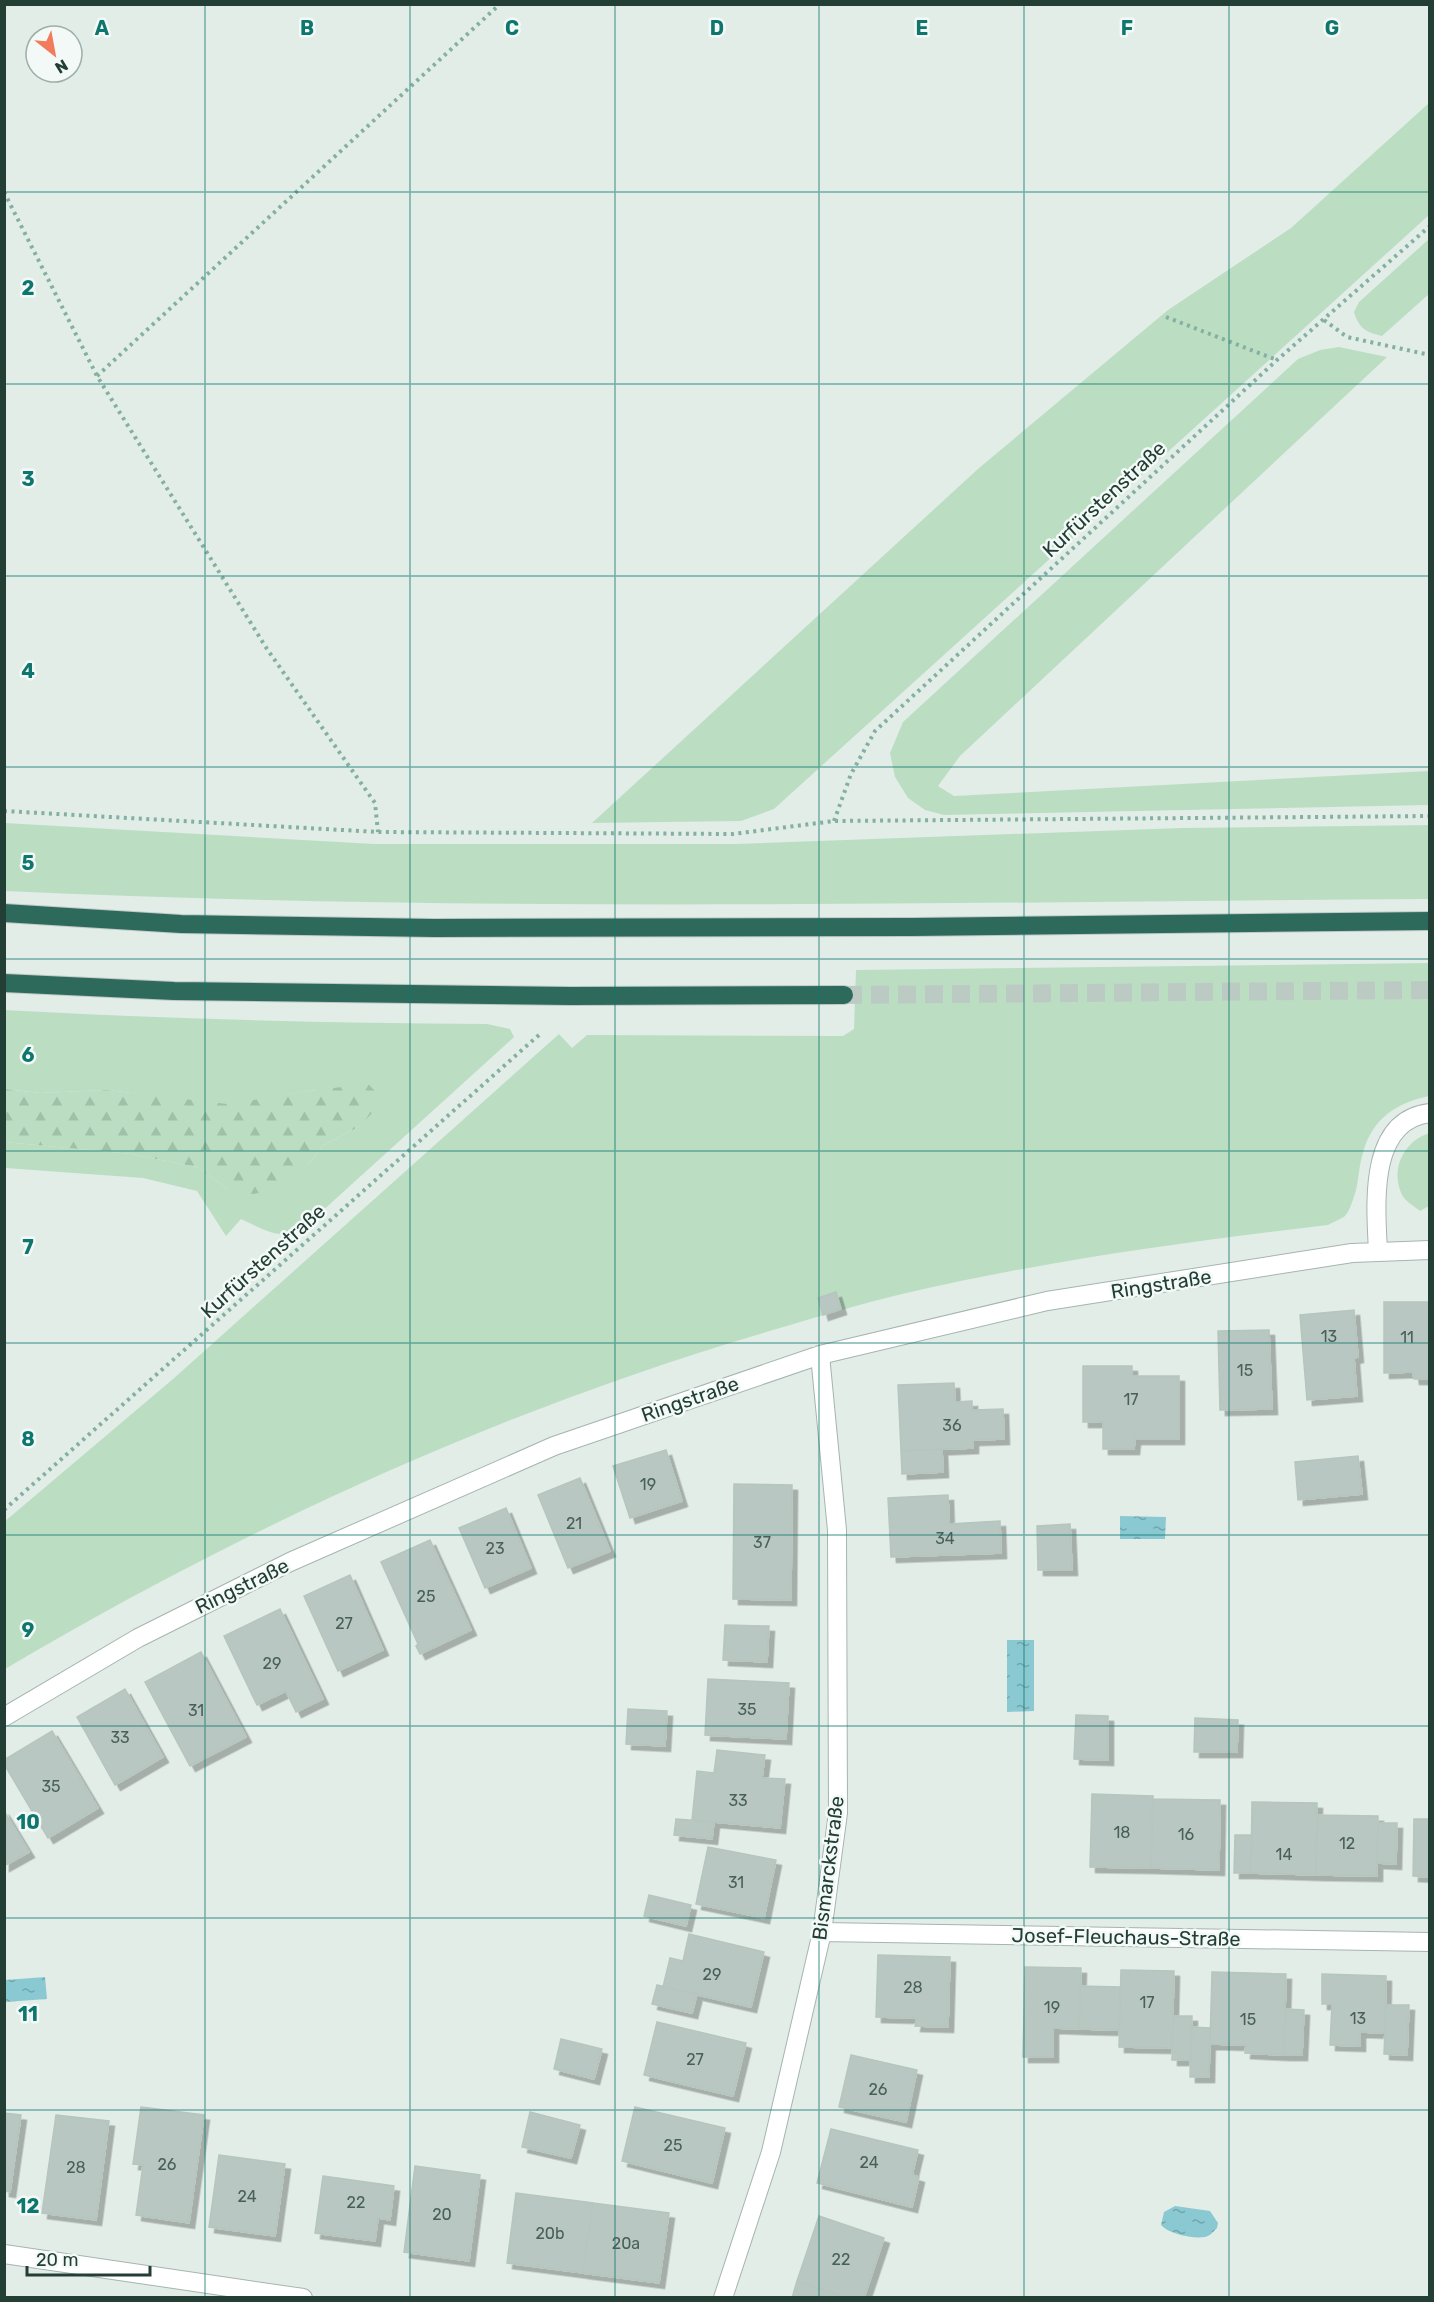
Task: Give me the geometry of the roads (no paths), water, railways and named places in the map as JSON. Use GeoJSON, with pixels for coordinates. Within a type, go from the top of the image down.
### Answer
{"type":"FeatureCollection","features":[{"type":"Feature","properties":{"kind":"highway"},"geometry":{"type":"LineString","coordinates":[[4,913],[181,924],[434,928],[900,927],[1430,921]]}},
{"type":"Feature","properties":{"kind":"highway"},"geometry":{"type":"LineString","coordinates":[[4,983],[174,991],[571,996],[844,995]]}},
{"type":"Feature","properties":{"kind":"street"},"geometry":{"type":"LineString","coordinates":[[1378,1252],[1377,1206],[1379,1171],[1383,1151],[1393,1131],[1407,1121],[1430,1113]]}},
{"type":"Feature","properties":{"kind":"street","name":"Ringstraße"},"geometry":{"type":"LineString","coordinates":[[4,1718],[138,1638],[301,1557],[554,1446],[820,1355],[1047,1301],[1352,1254],[1430,1250]]}},
{"type":"Feature","properties":{"kind":"street","name":"Bismarckstraße"},"geometry":{"type":"LineString","coordinates":[[723,2298],[771,2152],[822,1932],[838,1801],[837,1530],[820,1355]]}},
{"type":"Feature","properties":{"kind":"street","name":"Josef-Fleuchaus-Straße"},"geometry":{"type":"LineString","coordinates":[[822,1932],[1430,1942]]}},
{"type":"Feature","properties":{"kind":"street"},"geometry":{"type":"LineString","coordinates":[[4,2254],[303,2298]]}},
{"type":"Feature","properties":{"kind":"water"},"geometry":{"type":"Polygon","coordinates":[[[1120,1516],[1166,1517],[1165,1539],[1120,1539],[1120,1516]]]}},
{"type":"Feature","properties":{"kind":"water"},"geometry":{"type":"Polygon","coordinates":[[[1007,1640],[1034,1640],[1034,1711],[1007,1712],[1007,1640]]]}},
{"type":"Feature","properties":{"kind":"water"},"geometry":{"type":"Polygon","coordinates":[[[45,1977],[47,1999],[5,2002],[5,1980],[45,1977]]]}},
{"type":"Feature","properties":{"kind":"water"},"geometry":{"type":"Polygon","coordinates":[[[1175,2206],[1210,2211],[1218,2223],[1217,2228],[1205,2237],[1181,2235],[1169,2231],[1161,2225],[1164,2212],[1175,2206]]]}},
{"type":"Feature","properties":{"kind":"tunnel"},"geometry":{"type":"LineString","coordinates":[[844,995],[1430,990]]}}]}
